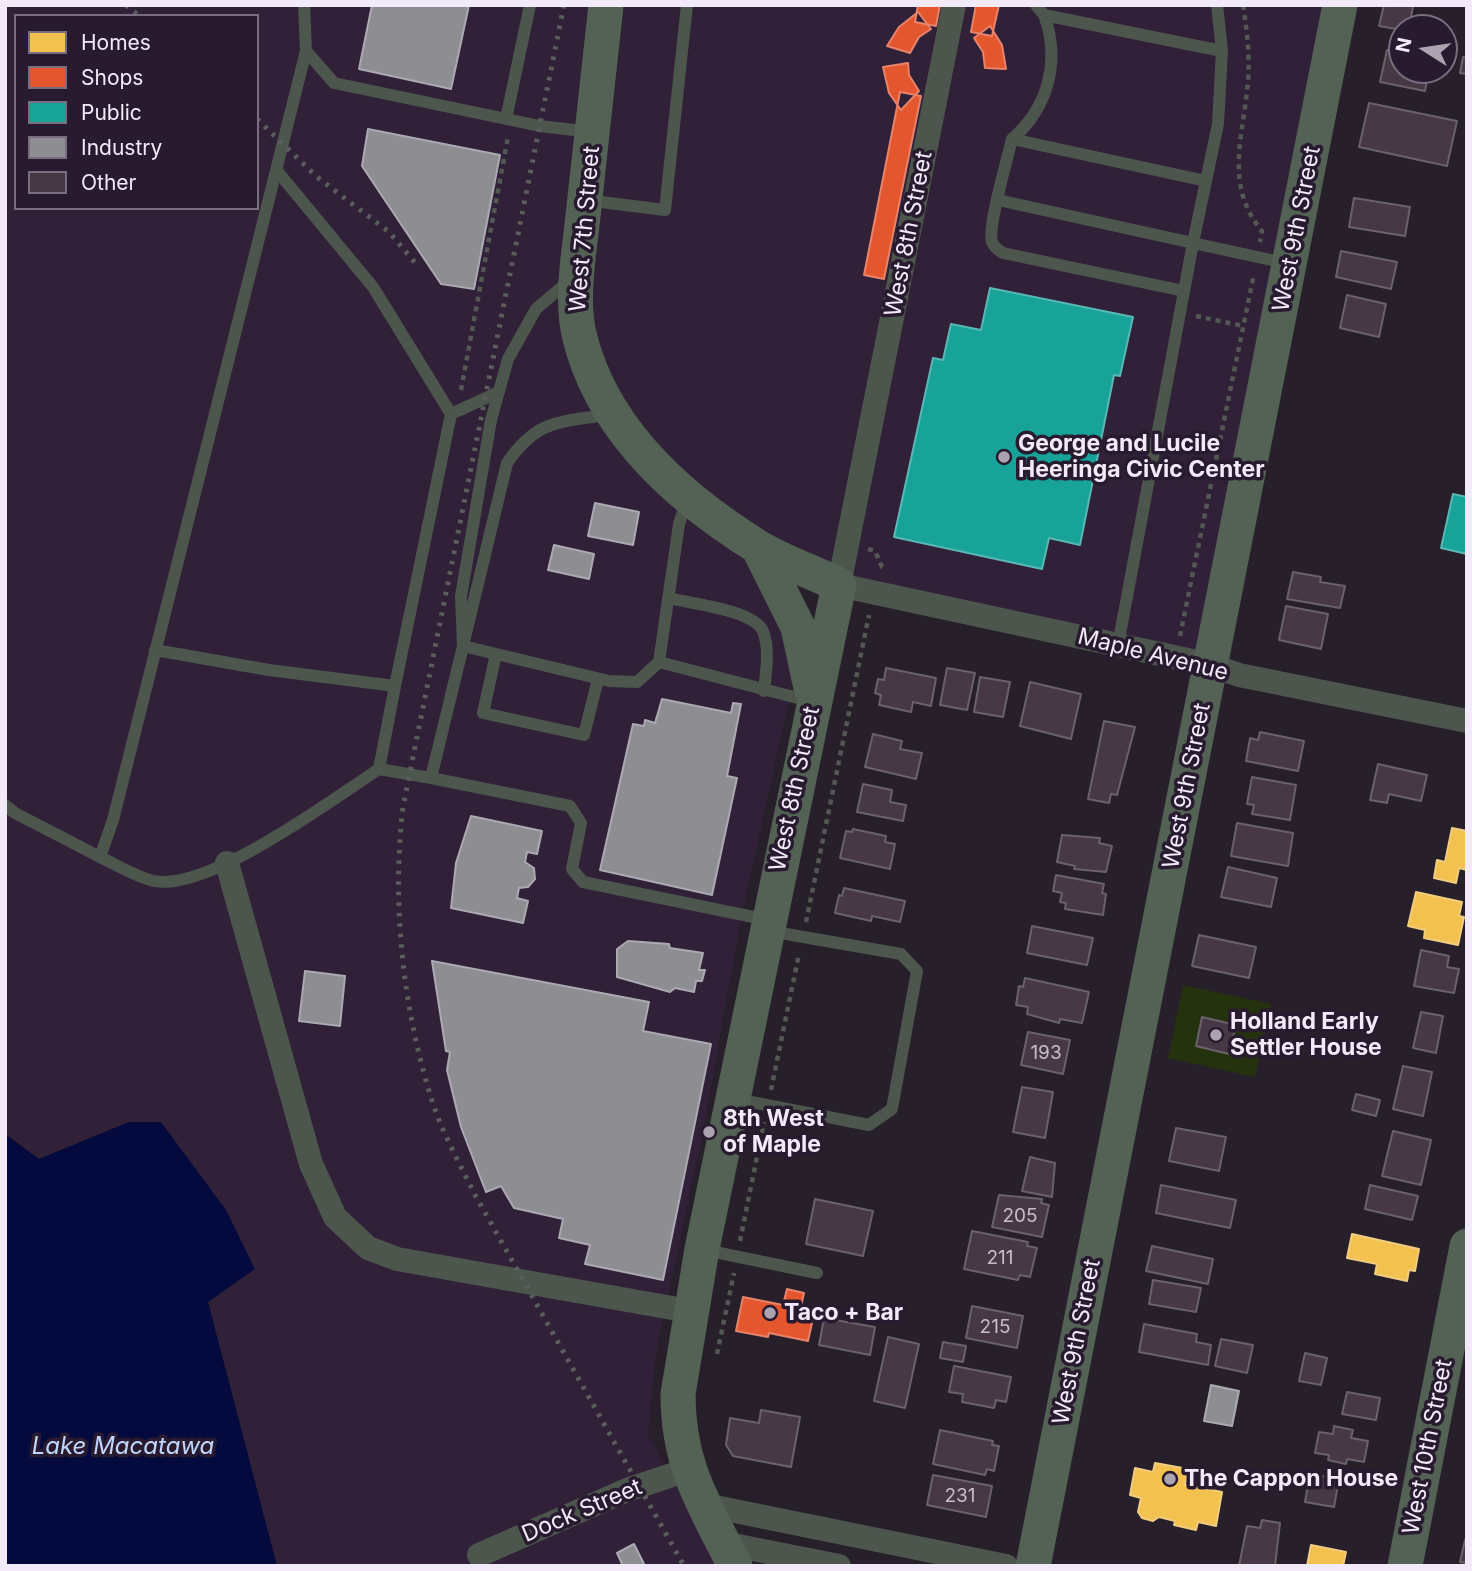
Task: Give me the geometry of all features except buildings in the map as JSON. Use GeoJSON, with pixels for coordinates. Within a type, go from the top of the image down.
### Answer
{"type":"FeatureCollection","features":[{"type":"Feature","properties":{"kind":"street","name":"West 7th Street"},"geometry":{"type":"LineString","coordinates":[[606,5],[585,200],[577,316],[580,339],[603,401],[649,463],[689,495],[758,547],[839,585]]}},
{"type":"Feature","properties":{"kind":"street","name":"West 8th Street"},"geometry":{"type":"LineString","coordinates":[[729,1554],[687,1470],[678,1417],[678,1394],[689,1311],[839,585],[954,5]]}},
{"type":"Feature","properties":{"kind":"street","name":"West 9th Street"},"geometry":{"type":"LineString","coordinates":[[1032,1566],[1340,5]]}},
{"type":"Feature","properties":{"kind":"street","name":"West 7th Street"},"geometry":{"type":"LineString","coordinates":[[758,547],[798,627],[814,702]]}},
{"type":"Feature","properties":{"kind":"street","name":"Maple Avenue"},"geometry":{"type":"LineString","coordinates":[[839,585],[878,579],[1118,645],[1211,665],[1239,676],[1467,721]]}},
{"type":"Feature","properties":{"kind":"street"},"geometry":{"type":"LineString","coordinates":[[227,863],[311,1164],[335,1217],[368,1248],[397,1259],[523,1279],[689,1311]]}},
{"type":"Feature","properties":{"kind":"street","name":"West 10th Street"},"geometry":{"type":"LineString","coordinates":[[1405,1566],[1467,1246]]}},
{"type":"Feature","properties":{"kind":"street","name":"Dock Street"},"geometry":{"type":"LineString","coordinates":[[479,1555],[627,1490],[687,1470]]}},
{"type":"Feature","properties":{"kind":"street"},"geometry":{"type":"LineString","coordinates":[[705,1505],[1006,1566]]}},
{"type":"Feature","properties":{"kind":"street"},"geometry":{"type":"LineString","coordinates":[[729,1554],[839,1566]]}},
{"type":"Feature","properties":{"kind":"lane"},"geometry":{"type":"LineString","coordinates":[[100,857],[113,820],[278,172],[306,51],[304,5]]}},
{"type":"Feature","properties":{"kind":"lane"},"geometry":{"type":"LineString","coordinates":[[509,120],[530,5]]}},
{"type":"Feature","properties":{"kind":"lane"},"geometry":{"type":"LineString","coordinates":[[585,200],[665,210],[687,5]]}},
{"type":"Feature","properties":{"kind":"lane"},"geometry":{"type":"LineString","coordinates":[[1118,645],[1221,103],[1222,51],[1216,5]]}},
{"type":"Feature","properties":{"kind":"lane"},"geometry":{"type":"LineString","coordinates":[[1040,10],[1222,51]]}},
{"type":"Feature","properties":{"kind":"lane"},"geometry":{"type":"LineString","coordinates":[[1040,10],[1051,44],[1049,84],[1043,101],[1028,125],[1012,139],[991,234],[992,243],[1003,253],[1184,291]]}},
{"type":"Feature","properties":{"kind":"lane"},"geometry":{"type":"LineString","coordinates":[[306,51],[334,83],[509,120],[593,132]]}},
{"type":"Feature","properties":{"kind":"lane"},"geometry":{"type":"LineString","coordinates":[[1012,139],[1206,181]]}},
{"type":"Feature","properties":{"kind":"lane"},"geometry":{"type":"LineString","coordinates":[[278,172],[373,287],[454,413],[379,769]]}},
{"type":"Feature","properties":{"kind":"lane"},"geometry":{"type":"LineString","coordinates":[[998,200],[1291,264]]}},
{"type":"Feature","properties":{"kind":"lane"},"geometry":{"type":"LineString","coordinates":[[463,646],[461,596],[491,420],[508,359],[536,309],[579,272]]}},
{"type":"Feature","properties":{"kind":"lane"},"geometry":{"type":"LineString","coordinates":[[454,413],[499,392]]}},
{"type":"Feature","properties":{"kind":"lane"},"geometry":{"type":"LineString","coordinates":[[431,778],[507,463],[525,438],[545,426],[612,414]]}},
{"type":"Feature","properties":{"kind":"lane"},"geometry":{"type":"LineString","coordinates":[[463,646],[598,679],[637,681],[659,662],[679,524],[689,495]]}},
{"type":"Feature","properties":{"kind":"lane"},"geometry":{"type":"LineString","coordinates":[[668,598],[749,617],[762,629],[767,658],[764,691]]}},
{"type":"Feature","properties":{"kind":"lane"},"geometry":{"type":"LineString","coordinates":[[155,650],[269,670],[395,686]]}},
{"type":"Feature","properties":{"kind":"lane"},"geometry":{"type":"LineString","coordinates":[[496,654],[483,713],[584,735],[598,679]]}},
{"type":"Feature","properties":{"kind":"lane"},"geometry":{"type":"LineString","coordinates":[[659,662],[814,702]]}},
{"type":"Feature","properties":{"kind":"lane"},"geometry":{"type":"LineString","coordinates":[[5,804],[15,813],[100,857],[156,881],[192,876],[247,856],[379,769],[431,778],[570,806],[581,823],[572,869],[583,882],[767,925],[803,937],[901,954],[917,971],[892,1109],[869,1125],[732,1098]]}},
{"type":"Feature","properties":{"kind":"lane"},"geometry":{"type":"LineString","coordinates":[[702,1249],[817,1273]]}},
{"type":"Feature","properties":{"kind":"path"},"geometry":{"type":"LineString","coordinates":[[1169,631],[1181,634],[1262,231],[1247,210],[1238,183],[1237,162],[1249,58],[1243,5]]}},
{"type":"Feature","properties":{"kind":"path"},"geometry":{"type":"LineString","coordinates":[[454,413],[509,120]]}},
{"type":"Feature","properties":{"kind":"path"},"geometry":{"type":"LineString","coordinates":[[1180,313],[1243,326]]}},
{"type":"Feature","properties":{"kind":"path"},"geometry":{"type":"LineString","coordinates":[[716,1359],[878,579],[875,551],[847,545]]}},
{"type":"Feature","properties":{"kind":"path"},"geometry":{"type":"LineString","coordinates":[[878,579],[895,570]]}},
{"type":"Feature","properties":{"kind":"shaded area"},"geometry":{"type":"Polygon","coordinates":[[[5,5],[1341,5],[1211,665],[875,590],[760,548],[802,641],[741,919],[702,1137],[655,1358],[648,1435],[721,1566],[277,1566],[208,1302],[129,1122],[39,1159],[5,1134],[5,5]]]}},
{"type":"Feature","properties":{"kind":"green space"},"geometry":{"type":"Polygon","coordinates":[[[1183,985],[1271,1004],[1255,1077],[1168,1058],[1183,985]]]}},
{"type":"Feature","properties":{"kind":"water","name":"Lake Macatawa"},"geometry":{"type":"Polygon","coordinates":[[[129,1122],[161,1122],[226,1210],[255,1269],[208,1302],[277,1566],[5,1566],[5,1134],[39,1159],[129,1122]]]}},
{"type":"Feature","properties":{"kind":"railway"},"geometry":{"type":"LineString","coordinates":[[126,5],[137,14]]}},
{"type":"Feature","properties":{"kind":"railway"},"geometry":{"type":"LineString","coordinates":[[564,5],[403,807],[399,914],[412,1021],[433,1104],[443,1130],[474,1193],[684,1566]]}},
{"type":"Feature","properties":{"kind":"railway"},"geometry":{"type":"LineString","coordinates":[[259,121],[317,177],[389,232],[417,265]]}},
{"type":"Feature","properties":{"kind":"place","name":"George and Lucile Heeringa Civic Center"},"geometry":{"type":"Point","coordinates":[1004,457]}},
{"type":"Feature","properties":{"kind":"place","name":"Holland Early Settler House"},"geometry":{"type":"Point","coordinates":[1216,1035]}},
{"type":"Feature","properties":{"kind":"place","name":"8th West of Maple"},"geometry":{"type":"Point","coordinates":[709,1132]}},
{"type":"Feature","properties":{"kind":"place","name":"Taco + Bar"},"geometry":{"type":"Point","coordinates":[770,1313]}},
{"type":"Feature","properties":{"kind":"place","name":"The Cappon House"},"geometry":{"type":"Point","coordinates":[1170,1479]}}]}
